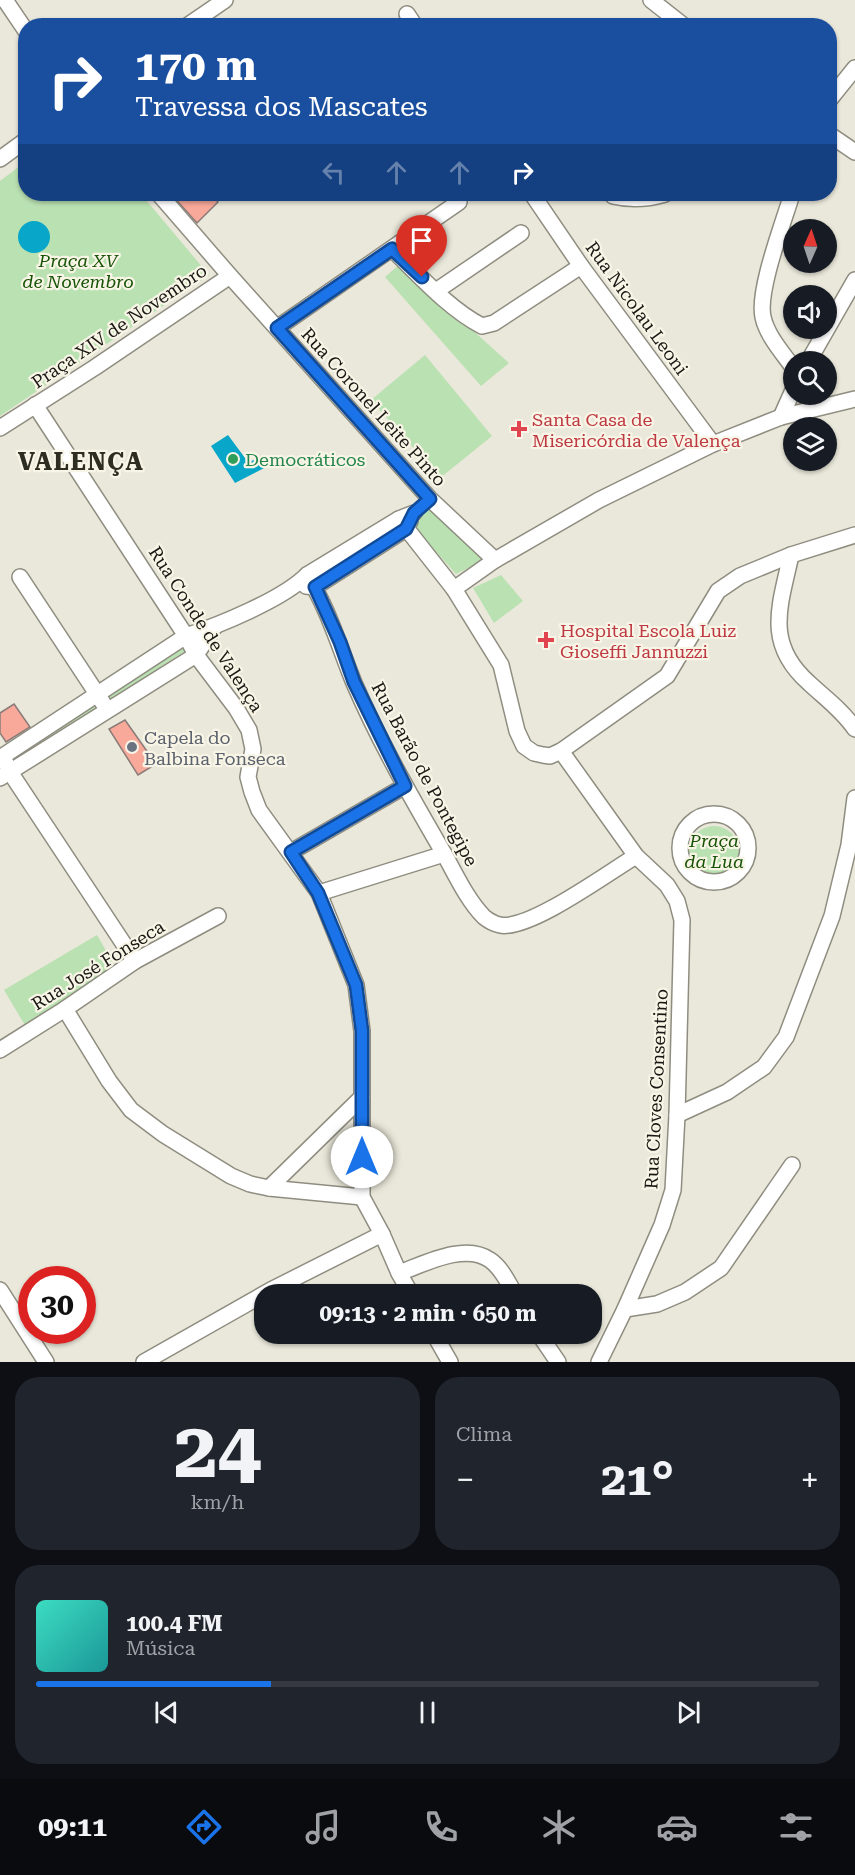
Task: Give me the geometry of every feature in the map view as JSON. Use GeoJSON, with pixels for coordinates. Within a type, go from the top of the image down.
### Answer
{"type":"FeatureCollection","features":[{"type":"Feature","properties":{"kind":"street"},"geometry":{"type":"LineString","coordinates":[[5,0],[18,19]]}},
{"type":"Feature","properties":{"kind":"street"},"geometry":{"type":"LineString","coordinates":[[199,18],[225,0]]}},
{"type":"Feature","properties":{"kind":"street"},"geometry":{"type":"LineString","coordinates":[[651,0],[674,18]]}},
{"type":"Feature","properties":{"kind":"street"},"geometry":{"type":"LineString","coordinates":[[837,90],[855,68]]}},
{"type":"Feature","properties":{"kind":"street"},"geometry":{"type":"LineString","coordinates":[[837,140],[855,152]]}},
{"type":"Feature","properties":{"kind":"street"},"geometry":{"type":"LineString","coordinates":[[0,159],[18,146]]}},
{"type":"Feature","properties":{"kind":"street","name":"Rua Coronel Leite Pinto"},"geometry":{"type":"LineString","coordinates":[[165,201],[430,499],[495,560]]}},
{"type":"Feature","properties":{"kind":"street","name":"Rua Nicolau Leoni"},"geometry":{"type":"LineString","coordinates":[[537,201],[581,266],[712,444]]}},
{"type":"Feature","properties":{"kind":"street"},"geometry":{"type":"LineString","coordinates":[[783,354],[769,334],[761,305],[790,201]]}},
{"type":"Feature","properties":{"kind":"street"},"geometry":{"type":"LineString","coordinates":[[277,328],[459,202]]}},
{"type":"Feature","properties":{"kind":"street"},"geometry":{"type":"LineString","coordinates":[[436,291],[521,233]]}},
{"type":"Feature","properties":{"kind":"street"},"geometry":{"type":"LineString","coordinates":[[392,249],[436,291],[482,326],[494,323],[581,266]]}},
{"type":"Feature","properties":{"kind":"street","name":"Praça XIV de Novembro"},"geometry":{"type":"LineString","coordinates":[[0,428],[230,276]]}},
{"type":"Feature","properties":{"kind":"street"},"geometry":{"type":"LineString","coordinates":[[814,351],[855,280]]}},
{"type":"Feature","properties":{"kind":"street"},"geometry":{"type":"LineString","coordinates":[[454,589],[495,560],[599,500],[712,444],[780,417],[854,401]]}},
{"type":"Feature","properties":{"kind":"street","name":"Rua Conde de Valença"},"geometry":{"type":"LineString","coordinates":[[35,405],[186,636],[196,655],[236,708],[249,730],[253,749],[248,777],[259,810],[318,893],[356,985],[362,1031],[362,1197]]}},
{"type":"Feature","properties":{"kind":"street"},"geometry":{"type":"LineString","coordinates":[[780,417],[786,405]]}},
{"type":"Feature","properties":{"kind":"street"},"geometry":{"type":"LineString","coordinates":[[135,961],[5,775],[1,755],[186,636],[215,626],[306,582],[402,524],[430,499]]}},
{"type":"Feature","properties":{"kind":"street"},"geometry":{"type":"LineString","coordinates":[[402,524],[454,589],[501,665],[517,731],[524,746],[534,753],[550,756],[561,751],[667,676],[718,591],[740,576],[791,555],[855,535]]}},
{"type":"Feature","properties":{"kind":"street"},"geometry":{"type":"LineString","coordinates":[[791,555],[777,625],[784,650],[791,666],[843,712],[855,729]]}},
{"type":"Feature","properties":{"kind":"street"},"geometry":{"type":"LineString","coordinates":[[20,577],[107,711]]}},
{"type":"Feature","properties":{"kind":"street","name":"Rua Barão de Pontegipe"},"geometry":{"type":"LineString","coordinates":[[306,582],[340,642],[354,682],[405,786],[444,854],[484,916],[501,926],[523,923],[552,908],[636,856]]}},
{"type":"Feature","properties":{"kind":"street"},"geometry":{"type":"LineString","coordinates":[[5,775],[196,655],[215,626]]}},
{"type":"Feature","properties":{"kind":"street","name":"Rua Cloves Consentino"},"geometry":{"type":"LineString","coordinates":[[561,751],[636,856],[667,885],[676,901],[682,920],[673,1190],[662,1225],[599,1362]]}},
{"type":"Feature","properties":{"kind":"street"},"geometry":{"type":"LineString","coordinates":[[291,852],[405,786]]}},
{"type":"Feature","properties":{"kind":"street"},"geometry":{"type":"LineString","coordinates":[[677,1115],[727,1092],[764,1067],[786,1037],[832,916],[849,845],[855,798]]}},
{"type":"Feature","properties":{"kind":"street"},"geometry":{"type":"LineString","coordinates":[[709,814],[731,819],[740,826],[746,836],[747,858],[742,868],[734,876],[723,881],[712,882],[701,880],[691,874],[684,866],[680,855],[683,833],[690,824],[709,814]]}},
{"type":"Feature","properties":{"kind":"street"},"geometry":{"type":"LineString","coordinates":[[318,893],[444,854]]}},
{"type":"Feature","properties":{"kind":"street"},"geometry":{"type":"LineString","coordinates":[[667,885],[691,874]]}},
{"type":"Feature","properties":{"kind":"street","name":"Rua José Fonseca"},"geometry":{"type":"LineString","coordinates":[[0,1050],[135,961],[218,916]]}},
{"type":"Feature","properties":{"kind":"street"},"geometry":{"type":"LineString","coordinates":[[65,1009],[109,1081],[131,1110],[163,1134],[231,1176],[250,1184],[362,1197],[405,1284]]}},
{"type":"Feature","properties":{"kind":"street"},"geometry":{"type":"LineString","coordinates":[[269,1188],[362,1097]]}},
{"type":"Feature","properties":{"kind":"street"},"geometry":{"type":"LineString","coordinates":[[625,1309],[657,1304],[686,1292],[721,1268],[792,1165]]}},
{"type":"Feature","properties":{"kind":"street"},"geometry":{"type":"LineString","coordinates":[[144,1362],[272,1290],[382,1234]]}},
{"type":"Feature","properties":{"kind":"street"},"geometry":{"type":"LineString","coordinates":[[399,1273],[457,1254],[477,1253],[490,1260],[501,1271],[509,1284]]}},
{"type":"Feature","properties":{"kind":"street"},"geometry":{"type":"LineString","coordinates":[[0,1290],[46,1362]]}},
{"type":"Feature","properties":{"kind":"street"},"geometry":{"type":"LineString","coordinates":[[440,1344],[450,1362]]}},
{"type":"Feature","properties":{"kind":"street"},"geometry":{"type":"LineString","coordinates":[[546,1344],[558,1362]]}},
{"type":"Feature","properties":{"kind":"green space","name":"Praça XV de Novembro"},"geometry":{"type":"Polygon","coordinates":[[[18,167],[18,201],[147,201],[209,275],[0,416],[0,181],[18,167]]]}},
{"type":"Feature","properties":{"kind":"green space"},"geometry":{"type":"Polygon","coordinates":[[[402,262],[509,363],[481,386],[385,277],[402,262]]]}},
{"type":"Feature","properties":{"kind":"green space"},"geometry":{"type":"Polygon","coordinates":[[[425,355],[492,436],[440,478],[371,400],[425,355]]]}},
{"type":"Feature","properties":{"kind":"green space"},"geometry":{"type":"Polygon","coordinates":[[[429,508],[487,559],[456,574],[410,523],[429,508]]]}},
{"type":"Feature","properties":{"kind":"green space"},"geometry":{"type":"Polygon","coordinates":[[[501,575],[523,601],[494,623],[473,588],[501,575]]]}},
{"type":"Feature","properties":{"kind":"green space"},"geometry":{"type":"Polygon","coordinates":[[[185,639],[190,648],[0,770],[0,761],[185,639]]]}},
{"type":"Feature","properties":{"kind":"green space","name":"Praça da Lua"},"geometry":{"type":"Polygon","coordinates":[[[714,826],[723,828],[734,837],[739,851],[737,860],[728,871],[714,876],[705,874],[694,865],[689,851],[691,842],[700,831],[714,826]]]}},
{"type":"Feature","properties":{"kind":"green space"},"geometry":{"type":"Polygon","coordinates":[[[97,935],[116,968],[26,1027],[4,990],[97,935]]]}},
{"type":"Feature","properties":{"kind":"water"},"geometry":{"type":"Polygon","coordinates":[[[34,221],[45,226],[50,237],[45,248],[34,253],[23,248],[18,237],[23,226],[34,221]]]}},
{"type":"Feature","properties":{"kind":"water","name":"Democráticos"},"geometry":{"type":"Polygon","coordinates":[[[228,435],[248,462],[264,457],[270,465],[235,483],[211,446],[228,435]]]}},
{"type":"Feature","properties":{"kind":"building"},"geometry":{"type":"Polygon","coordinates":[[[177,201],[217,201],[218,202],[197,223],[177,201]]]}},
{"type":"Feature","properties":{"kind":"building"},"geometry":{"type":"Polygon","coordinates":[[[14,704],[30,727],[6,742],[0,733],[0,713],[14,704]]]}},
{"type":"Feature","properties":{"kind":"building","name":"Capela do Balbina Fonseca"},"geometry":{"type":"Polygon","coordinates":[[[125,720],[156,764],[138,775],[109,729],[125,720]]]}},
{"type":"Feature","properties":{"kind":"place","name":"Santa Casa de Misericórdia de Valença"},"geometry":{"type":"Point","coordinates":[519,429]}},
{"type":"Feature","properties":{"kind":"place","name":"Democráticos"},"geometry":{"type":"Point","coordinates":[233,459]}},
{"type":"Feature","properties":{"kind":"place","name":"Hospital Escola Luiz Gioseffi Jannuzzi"},"geometry":{"type":"Point","coordinates":[546,640]}},
{"type":"Feature","properties":{"kind":"place","name":"Capela do Balbina Fonseca"},"geometry":{"type":"Point","coordinates":[132,747]}},
{"type":"Feature","properties":{"kind":"district","name":"VALENÇA"},"geometry":{"type":"Point","coordinates":[81,462]}},
{"type":"Feature","properties":{"kind":"route"},"geometry":{"type":"LineString","coordinates":[[362,1157],[362,1031],[356,985],[318,893],[291,852],[405,786],[354,682],[340,642],[315,587],[406,529],[414,513],[430,499],[277,328],[392,249],[422,277]]}}]}
